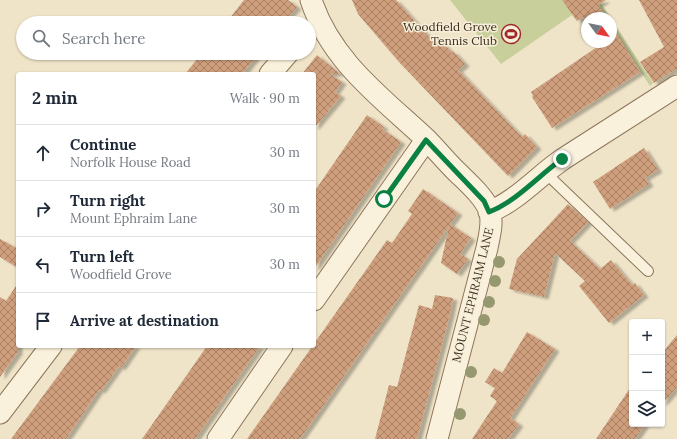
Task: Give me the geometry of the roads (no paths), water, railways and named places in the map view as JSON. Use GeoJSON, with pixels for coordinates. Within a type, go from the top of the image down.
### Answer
{"type":"FeatureCollection","features":[{"type":"Feature","properties":{"kind":"street","name":"MOUNT EPHRAIM LANE"},"geometry":{"type":"LineString","coordinates":[[311,0],[313,16]]}},
{"type":"Feature","properties":{"kind":"street","name":"MOUNT EPHRAIM LANE"},"geometry":{"type":"LineString","coordinates":[[316,26],[328,38],[366,85],[426,140],[484,201],[489,212],[491,225],[487,248],[437,439]]}},
{"type":"Feature","properties":{"kind":"street"},"geometry":{"type":"LineString","coordinates":[[272,72],[282,60]]}},
{"type":"Feature","properties":{"kind":"street"},"geometry":{"type":"LineString","coordinates":[[489,212],[498,208],[519,194],[546,171],[677,86]]}},
{"type":"Feature","properties":{"kind":"street"},"geometry":{"type":"LineString","coordinates":[[316,297],[426,140]]}},
{"type":"Feature","properties":{"kind":"street"},"geometry":{"type":"LineString","coordinates":[[0,414],[49,348]]}},
{"type":"Feature","properties":{"kind":"street"},"geometry":{"type":"LineString","coordinates":[[218,439],[281,348]]}},
{"type":"Feature","properties":{"kind":"lane"},"geometry":{"type":"LineString","coordinates":[[546,171],[554,181],[648,271]]}},
{"type":"Feature","properties":{"kind":"place","name":"Woodfield Grove Tennis Club"},"geometry":{"type":"Point","coordinates":[511,34]}}]}
